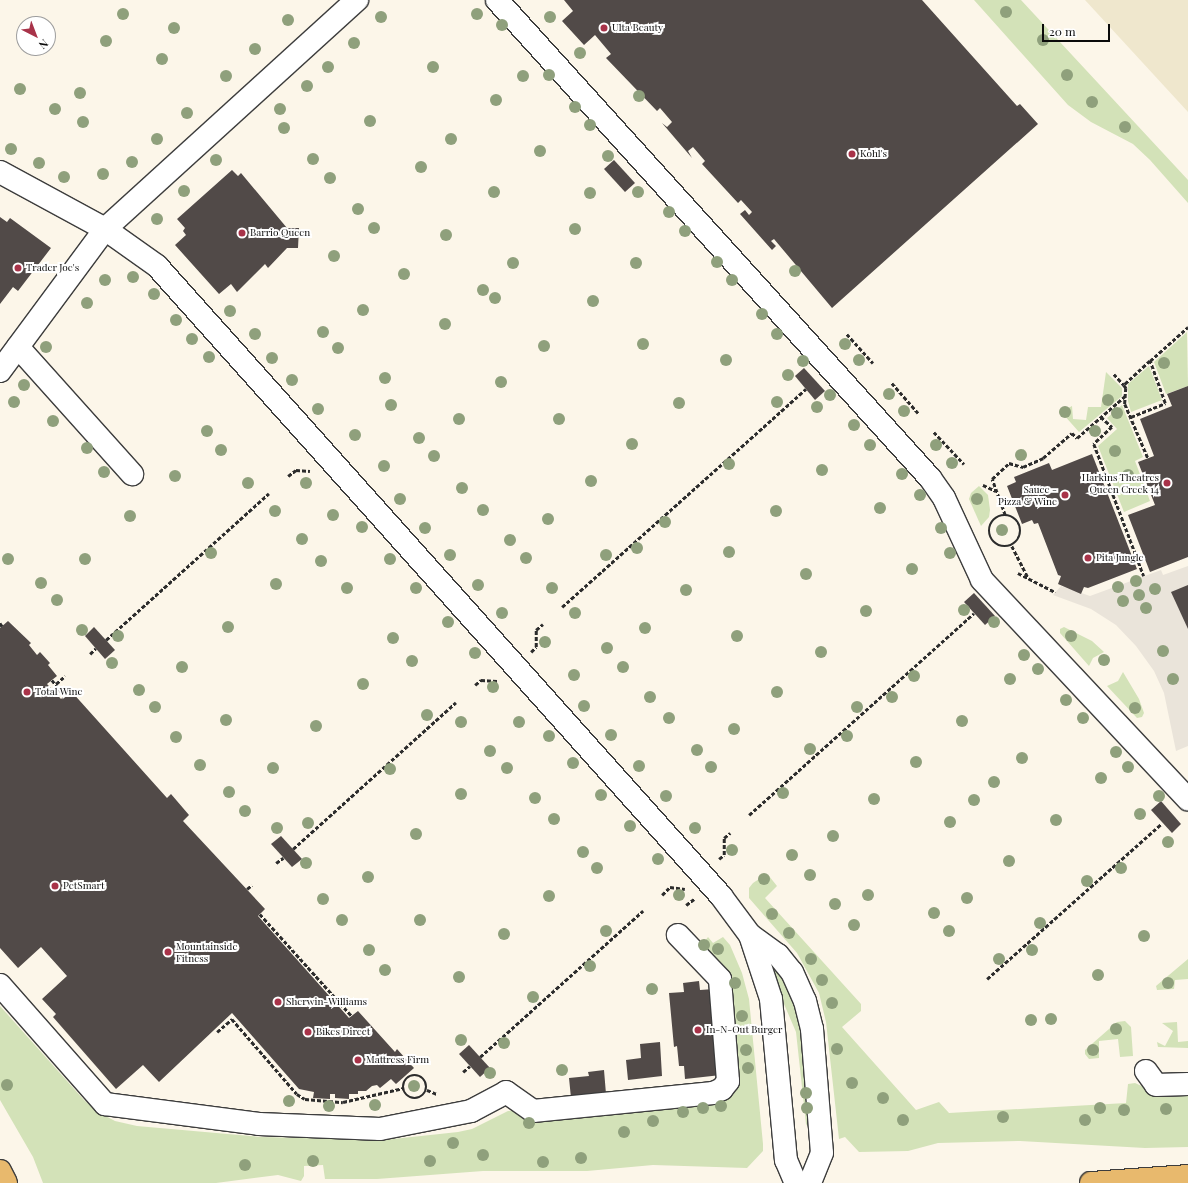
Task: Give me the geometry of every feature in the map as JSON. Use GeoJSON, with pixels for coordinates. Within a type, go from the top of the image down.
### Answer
{"type":"FeatureCollection","features":[{"type":"Feature","properties":{"kind":"main road"},"geometry":{"type":"LineString","coordinates":[[0,1171],[6,1183]]}},
{"type":"Feature","properties":{"kind":"main road"},"geometry":{"type":"LineString","coordinates":[[1091,1183],[1188,1176]]}},
{"type":"Feature","properties":{"kind":"lane"},"geometry":{"type":"LineString","coordinates":[[0,371],[105,228],[357,0]]}},
{"type":"Feature","properties":{"kind":"lane"},"geometry":{"type":"LineString","coordinates":[[497,0],[930,478],[944,498],[982,580],[1188,799]]}},
{"type":"Feature","properties":{"kind":"lane"},"geometry":{"type":"LineString","coordinates":[[0,172],[105,228],[157,266],[721,896],[750,935],[778,955],[792,972],[805,1001],[812,1029],[822,1153],[810,1183]]}},
{"type":"Feature","properties":{"kind":"lane"},"geometry":{"type":"LineString","coordinates":[[18,347],[132,474]]}},
{"type":"Feature","properties":{"kind":"lane"},"geometry":{"type":"LineString","coordinates":[[0,985],[105,1104],[259,1124],[380,1129],[471,1111],[506,1092],[533,1111],[713,1093],[722,1089],[728,1081],[720,978],[678,935]]}},
{"type":"Feature","properties":{"kind":"lane"},"geometry":{"type":"LineString","coordinates":[[750,935],[771,1000],[786,1160],[796,1183]]}},
{"type":"Feature","properties":{"kind":"lane"},"geometry":{"type":"LineString","coordinates":[[1146,1071],[1156,1085],[1188,1084]]}},
{"type":"Feature","properties":{"kind":"path"},"geometry":{"type":"LineString","coordinates":[[1124,385],[1188,326]]}},
{"type":"Feature","properties":{"kind":"path"},"geometry":{"type":"LineString","coordinates":[[847,334],[873,362]]}},
{"type":"Feature","properties":{"kind":"path"},"geometry":{"type":"LineString","coordinates":[[1130,417],[1165,403],[1150,361]]}},
{"type":"Feature","properties":{"kind":"path"},"geometry":{"type":"LineString","coordinates":[[1114,374],[1124,385],[1130,417],[1148,458]]}},
{"type":"Feature","properties":{"kind":"path"},"geometry":{"type":"LineString","coordinates":[[892,383],[918,413]]}},
{"type":"Feature","properties":{"kind":"path"},"geometry":{"type":"LineString","coordinates":[[562,607],[806,389]]}},
{"type":"Feature","properties":{"kind":"path"},"geometry":{"type":"LineString","coordinates":[[1005,515],[992,479],[1009,464],[1023,467],[1043,458],[1072,432],[1077,438],[1125,396]]}},
{"type":"Feature","properties":{"kind":"path"},"geometry":{"type":"LineString","coordinates":[[1102,417],[1112,428],[1094,444],[1144,576]]}},
{"type":"Feature","properties":{"kind":"path"},"geometry":{"type":"LineString","coordinates":[[934,432],[964,464]]}},
{"type":"Feature","properties":{"kind":"path"},"geometry":{"type":"LineString","coordinates":[[288,476],[296,470],[312,471],[315,468]]}},
{"type":"Feature","properties":{"kind":"path"},"geometry":{"type":"LineString","coordinates":[[983,485],[996,491]]}},
{"type":"Feature","properties":{"kind":"path"},"geometry":{"type":"LineString","coordinates":[[106,640],[269,493]]}},
{"type":"Feature","properties":{"kind":"path"},"geometry":{"type":"LineString","coordinates":[[1005,515],[1015,518],[1021,527],[1020,538],[1012,546],[997,546],[989,532],[991,522],[1005,515]]}},
{"type":"Feature","properties":{"kind":"path"},"geometry":{"type":"LineString","coordinates":[[1012,546],[1028,578]]}},
{"type":"Feature","properties":{"kind":"path"},"geometry":{"type":"LineString","coordinates":[[1018,573],[1055,592]]}},
{"type":"Feature","properties":{"kind":"path"},"geometry":{"type":"LineString","coordinates":[[749,815],[974,613]]}},
{"type":"Feature","properties":{"kind":"path"},"geometry":{"type":"LineString","coordinates":[[529,653],[536,647],[536,630],[543,624]]}},
{"type":"Feature","properties":{"kind":"path"},"geometry":{"type":"LineString","coordinates":[[90,654],[96,648]]}},
{"type":"Feature","properties":{"kind":"path"},"geometry":{"type":"LineString","coordinates":[[56,684],[64,676]]}},
{"type":"Feature","properties":{"kind":"path"},"geometry":{"type":"LineString","coordinates":[[475,685],[481,680],[498,681],[504,676]]}},
{"type":"Feature","properties":{"kind":"path"},"geometry":{"type":"LineString","coordinates":[[52,680],[65,696]]}},
{"type":"Feature","properties":{"kind":"path"},"geometry":{"type":"LineString","coordinates":[[293,849],[456,702]]}},
{"type":"Feature","properties":{"kind":"path"},"geometry":{"type":"LineString","coordinates":[[987,979],[1162,822]]}},
{"type":"Feature","properties":{"kind":"path"},"geometry":{"type":"LineString","coordinates":[[716,862],[724,855],[724,838],[730,832]]}},
{"type":"Feature","properties":{"kind":"path"},"geometry":{"type":"LineString","coordinates":[[276,863],[283,858]]}},
{"type":"Feature","properties":{"kind":"path"},"geometry":{"type":"LineString","coordinates":[[247,888],[252,885]]}},
{"type":"Feature","properties":{"kind":"path"},"geometry":{"type":"LineString","coordinates":[[662,895],[670,887],[685,890],[690,885]]}},
{"type":"Feature","properties":{"kind":"path"},"geometry":{"type":"LineString","coordinates":[[480,1057],[643,911]]}},
{"type":"Feature","properties":{"kind":"path"},"geometry":{"type":"LineString","coordinates":[[260,914],[352,1016]]}},
{"type":"Feature","properties":{"kind":"path"},"geometry":{"type":"LineString","coordinates":[[217,1032],[232,1019],[297,1094],[305,1099],[343,1102],[403,1088]]}},
{"type":"Feature","properties":{"kind":"path"},"geometry":{"type":"LineString","coordinates":[[463,1072],[470,1066]]}},
{"type":"Feature","properties":{"kind":"path"},"geometry":{"type":"LineString","coordinates":[[414,1075],[422,1077],[426,1083],[427,1090],[422,1097],[414,1099],[407,1096],[403,1088],[406,1077],[414,1075]]}},
{"type":"Feature","properties":{"kind":"path"},"geometry":{"type":"LineString","coordinates":[[427,1090],[437,1094]]}},
{"type":"Feature","properties":{"kind":"shaded area"},"geometry":{"type":"Polygon","coordinates":[[[1085,0],[1188,0],[1188,112],[1085,0]]]}},
{"type":"Feature","properties":{"kind":"shaded area"},"geometry":{"type":"Polygon","coordinates":[[[1188,566],[1188,746],[1176,751],[1164,693],[1154,671],[1136,646],[1116,625],[1091,609],[1053,595],[1061,586],[1090,596],[1161,570],[1163,575],[1188,566]]]}},
{"type":"Feature","properties":{"kind":"green space"},"geometry":{"type":"Polygon","coordinates":[[[974,0],[1021,0],[1188,180],[1188,203],[1150,160],[1133,144],[1091,122],[1068,105],[974,0]]]}},
{"type":"Feature","properties":{"kind":"green space"},"geometry":{"type":"Polygon","coordinates":[[[1187,332],[1188,386],[1166,394],[1154,362],[1187,332]]]}},
{"type":"Feature","properties":{"kind":"green space"},"geometry":{"type":"Polygon","coordinates":[[[1149,366],[1162,400],[1131,412],[1128,401],[1128,384],[1149,366]]]}},
{"type":"Feature","properties":{"kind":"green space"},"geometry":{"type":"Polygon","coordinates":[[[1106,372],[1122,388],[1122,396],[1079,432],[1063,414],[1063,411],[1072,406],[1073,419],[1086,420],[1088,407],[1101,407],[1106,372]]]}},
{"type":"Feature","properties":{"kind":"green space"},"geometry":{"type":"Polygon","coordinates":[[[1122,405],[1143,457],[1135,461],[1150,501],[1124,512],[1098,446],[1117,429],[1107,418],[1122,405]]]}},
{"type":"Feature","properties":{"kind":"green space"},"geometry":{"type":"Polygon","coordinates":[[[979,486],[988,495],[990,510],[989,517],[981,526],[969,499],[971,493],[979,486]]]}},
{"type":"Feature","properties":{"kind":"green space"},"geometry":{"type":"Polygon","coordinates":[[[1064,627],[1092,641],[1104,652],[1093,658],[1089,666],[1060,633],[1060,629],[1064,627]]]}},
{"type":"Feature","properties":{"kind":"green space"},"geometry":{"type":"Polygon","coordinates":[[[1123,672],[1139,699],[1144,713],[1142,717],[1137,718],[1107,686],[1118,681],[1123,672]]]}},
{"type":"Feature","properties":{"kind":"green space"},"geometry":{"type":"Polygon","coordinates":[[[769,876],[777,886],[765,898],[861,1004],[861,1011],[842,1027],[916,1110],[939,1102],[949,1113],[1126,1103],[1128,1084],[1135,1083],[1146,1088],[1188,1090],[1188,1147],[1145,1148],[1020,1141],[938,1143],[908,1151],[859,1152],[845,1137],[839,1139],[826,1022],[819,993],[797,953],[749,898],[749,888],[753,883],[762,877],[769,876]]]}},
{"type":"Feature","properties":{"kind":"green space"},"geometry":{"type":"Polygon","coordinates":[[[708,937],[713,943],[723,937],[730,945],[742,973],[749,999],[763,1151],[747,1168],[653,1165],[587,1171],[483,1171],[377,1179],[325,1179],[323,1165],[304,1166],[304,1176],[301,1181],[278,1175],[216,1183],[43,1183],[33,1157],[0,1100],[0,1006],[84,1100],[98,1112],[115,1121],[137,1126],[261,1137],[384,1140],[458,1132],[472,1129],[508,1111],[727,1098],[735,1088],[702,945],[708,937]]]}},
{"type":"Feature","properties":{"kind":"green space"},"geometry":{"type":"Polygon","coordinates":[[[1188,959],[1188,979],[1175,980],[1174,989],[1157,990],[1156,986],[1188,959]]]}},
{"type":"Feature","properties":{"kind":"green space"},"geometry":{"type":"Polygon","coordinates":[[[775,963],[800,1007],[809,1128],[806,1124],[796,1032],[784,1004],[773,967],[775,963]]]}},
{"type":"Feature","properties":{"kind":"green space"},"geometry":{"type":"Polygon","coordinates":[[[1125,1021],[1131,1027],[1133,1056],[1120,1057],[1118,1039],[1099,1041],[1099,1058],[1089,1059],[1085,1054],[1085,1050],[1117,1022],[1125,1021]]]}},
{"type":"Feature","properties":{"kind":"green space"},"geometry":{"type":"Polygon","coordinates":[[[1177,1022],[1178,1042],[1188,1041],[1188,1048],[1158,1047],[1157,1042],[1165,1046],[1173,1031],[1162,1023],[1177,1022]]]}},
{"type":"Feature","properties":{"kind":"building","name":"Kohl's"},"geometry":{"type":"Polygon","coordinates":[[[564,0],[922,0],[1017,106],[1020,104],[1038,124],[832,308],[774,239],[771,241],[776,246],[772,250],[740,214],[745,210],[749,215],[752,212],[741,200],[738,203],[702,164],[705,161],[693,147],[688,151],[692,158],[662,123],[667,127],[672,122],[660,108],[657,111],[606,58],[611,54],[595,35],[584,45],[562,21],[573,11],[564,0]]]}},
{"type":"Feature","properties":{"kind":"building"},"geometry":{"type":"Polygon","coordinates":[[[614,160],[635,183],[625,192],[604,169],[614,160]]]}},
{"type":"Feature","properties":{"kind":"building","name":"Barrio Queen"},"geometry":{"type":"Polygon","coordinates":[[[232,170],[238,176],[241,173],[287,228],[299,228],[298,248],[287,248],[268,268],[265,264],[237,292],[231,284],[219,294],[175,245],[186,235],[183,231],[185,228],[177,219],[232,170]]]}},
{"type":"Feature","properties":{"kind":"building","name":"Trader Joe's"},"geometry":{"type":"Polygon","coordinates":[[[0,217],[7,222],[10,218],[51,248],[18,291],[13,287],[0,304],[0,217]]]}},
{"type":"Feature","properties":{"kind":"building"},"geometry":{"type":"Polygon","coordinates":[[[804,368],[825,391],[815,400],[795,376],[804,368]]]}},
{"type":"Feature","properties":{"kind":"building","name":"Harkins Theatres Queen Creek 14"},"geometry":{"type":"Polygon","coordinates":[[[1188,386],[1188,557],[1150,572],[1128,515],[1155,505],[1138,462],[1154,456],[1140,419],[1172,406],[1167,394],[1188,386]]]}},
{"type":"Feature","properties":{"kind":"building"},"geometry":{"type":"Polygon","coordinates":[[[1092,454],[1137,569],[1088,588],[1084,587],[1081,594],[1058,584],[1061,576],[1058,575],[1038,523],[1034,524],[1032,520],[1022,524],[1007,486],[1016,482],[1014,477],[1049,463],[1052,470],[1092,454]]]}},
{"type":"Feature","properties":{"kind":"building"},"geometry":{"type":"Polygon","coordinates":[[[1188,585],[1188,629],[1171,592],[1188,585]]]}},
{"type":"Feature","properties":{"kind":"building"},"geometry":{"type":"Polygon","coordinates":[[[974,593],[995,616],[985,625],[964,602],[974,593]]]}},
{"type":"Feature","properties":{"kind":"building"},"geometry":{"type":"Polygon","coordinates":[[[8,621],[31,643],[29,645],[37,655],[40,652],[50,663],[48,665],[57,676],[47,684],[61,699],[71,691],[167,798],[171,794],[189,815],[183,821],[265,909],[258,916],[349,1018],[358,1011],[395,1052],[397,1049],[414,1068],[396,1084],[391,1079],[380,1088],[377,1085],[372,1086],[366,1091],[358,1091],[358,1094],[349,1094],[349,1099],[335,1098],[335,1094],[330,1094],[330,1099],[313,1098],[314,1092],[299,1089],[232,1013],[159,1082],[143,1065],[116,1089],[53,1017],[56,1014],[42,999],[67,976],[41,947],[18,968],[0,948],[0,628],[8,621]]]}},
{"type":"Feature","properties":{"kind":"building"},"geometry":{"type":"Polygon","coordinates":[[[94,627],[115,650],[105,659],[85,636],[94,627]]]}},
{"type":"Feature","properties":{"kind":"building"},"geometry":{"type":"Polygon","coordinates":[[[1161,801],[1181,824],[1172,833],[1151,810],[1161,801]]]}},
{"type":"Feature","properties":{"kind":"building"},"geometry":{"type":"Polygon","coordinates":[[[281,836],[302,859],[292,867],[271,844],[281,836]]]}},
{"type":"Feature","properties":{"kind":"building"},"geometry":{"type":"Polygon","coordinates":[[[699,981],[700,990],[714,989],[733,1006],[739,1073],[685,1079],[684,1066],[679,1066],[677,1046],[674,1047],[669,993],[684,992],[683,983],[699,981]]]}},
{"type":"Feature","properties":{"kind":"building"},"geometry":{"type":"Polygon","coordinates":[[[660,1042],[662,1076],[628,1080],[626,1060],[641,1058],[640,1044],[660,1042]]]}},
{"type":"Feature","properties":{"kind":"building"},"geometry":{"type":"Polygon","coordinates":[[[469,1045],[490,1068],[480,1077],[459,1054],[469,1045]]]}},
{"type":"Feature","properties":{"kind":"building"},"geometry":{"type":"Polygon","coordinates":[[[604,1070],[606,1094],[571,1098],[569,1078],[589,1076],[588,1072],[604,1070]]]}},
{"type":"Feature","properties":{"kind":"place","name":"Ulta Beauty"},"geometry":{"type":"Point","coordinates":[604,28]}},
{"type":"Feature","properties":{"kind":"place","name":"Kohl's"},"geometry":{"type":"Point","coordinates":[852,154]}},
{"type":"Feature","properties":{"kind":"place","name":"Barrio Queen"},"geometry":{"type":"Point","coordinates":[242,233]}},
{"type":"Feature","properties":{"kind":"place","name":"Trader Joe's"},"geometry":{"type":"Point","coordinates":[18,268]}},
{"type":"Feature","properties":{"kind":"place","name":"Harkins Theatres Queen Creek 14"},"geometry":{"type":"Point","coordinates":[1167,483]}},
{"type":"Feature","properties":{"kind":"place","name":"Sauce - Pizza & Wine"},"geometry":{"type":"Point","coordinates":[1065,495]}},
{"type":"Feature","properties":{"kind":"place","name":"Pita Jungle"},"geometry":{"type":"Point","coordinates":[1088,558]}},
{"type":"Feature","properties":{"kind":"place","name":"Total Wine"},"geometry":{"type":"Point","coordinates":[27,692]}},
{"type":"Feature","properties":{"kind":"place","name":"PetSmart"},"geometry":{"type":"Point","coordinates":[55,886]}},
{"type":"Feature","properties":{"kind":"place","name":"Mountainside Fitness"},"geometry":{"type":"Point","coordinates":[168,952]}},
{"type":"Feature","properties":{"kind":"place","name":"Sherwin-Williams"},"geometry":{"type":"Point","coordinates":[278,1002]}},
{"type":"Feature","properties":{"kind":"place","name":"In-N-Out Burger"},"geometry":{"type":"Point","coordinates":[698,1030]}},
{"type":"Feature","properties":{"kind":"place","name":"Bikes Direct"},"geometry":{"type":"Point","coordinates":[308,1032]}},
{"type":"Feature","properties":{"kind":"place","name":"Mattress Firm"},"geometry":{"type":"Point","coordinates":[358,1060]}}]}
